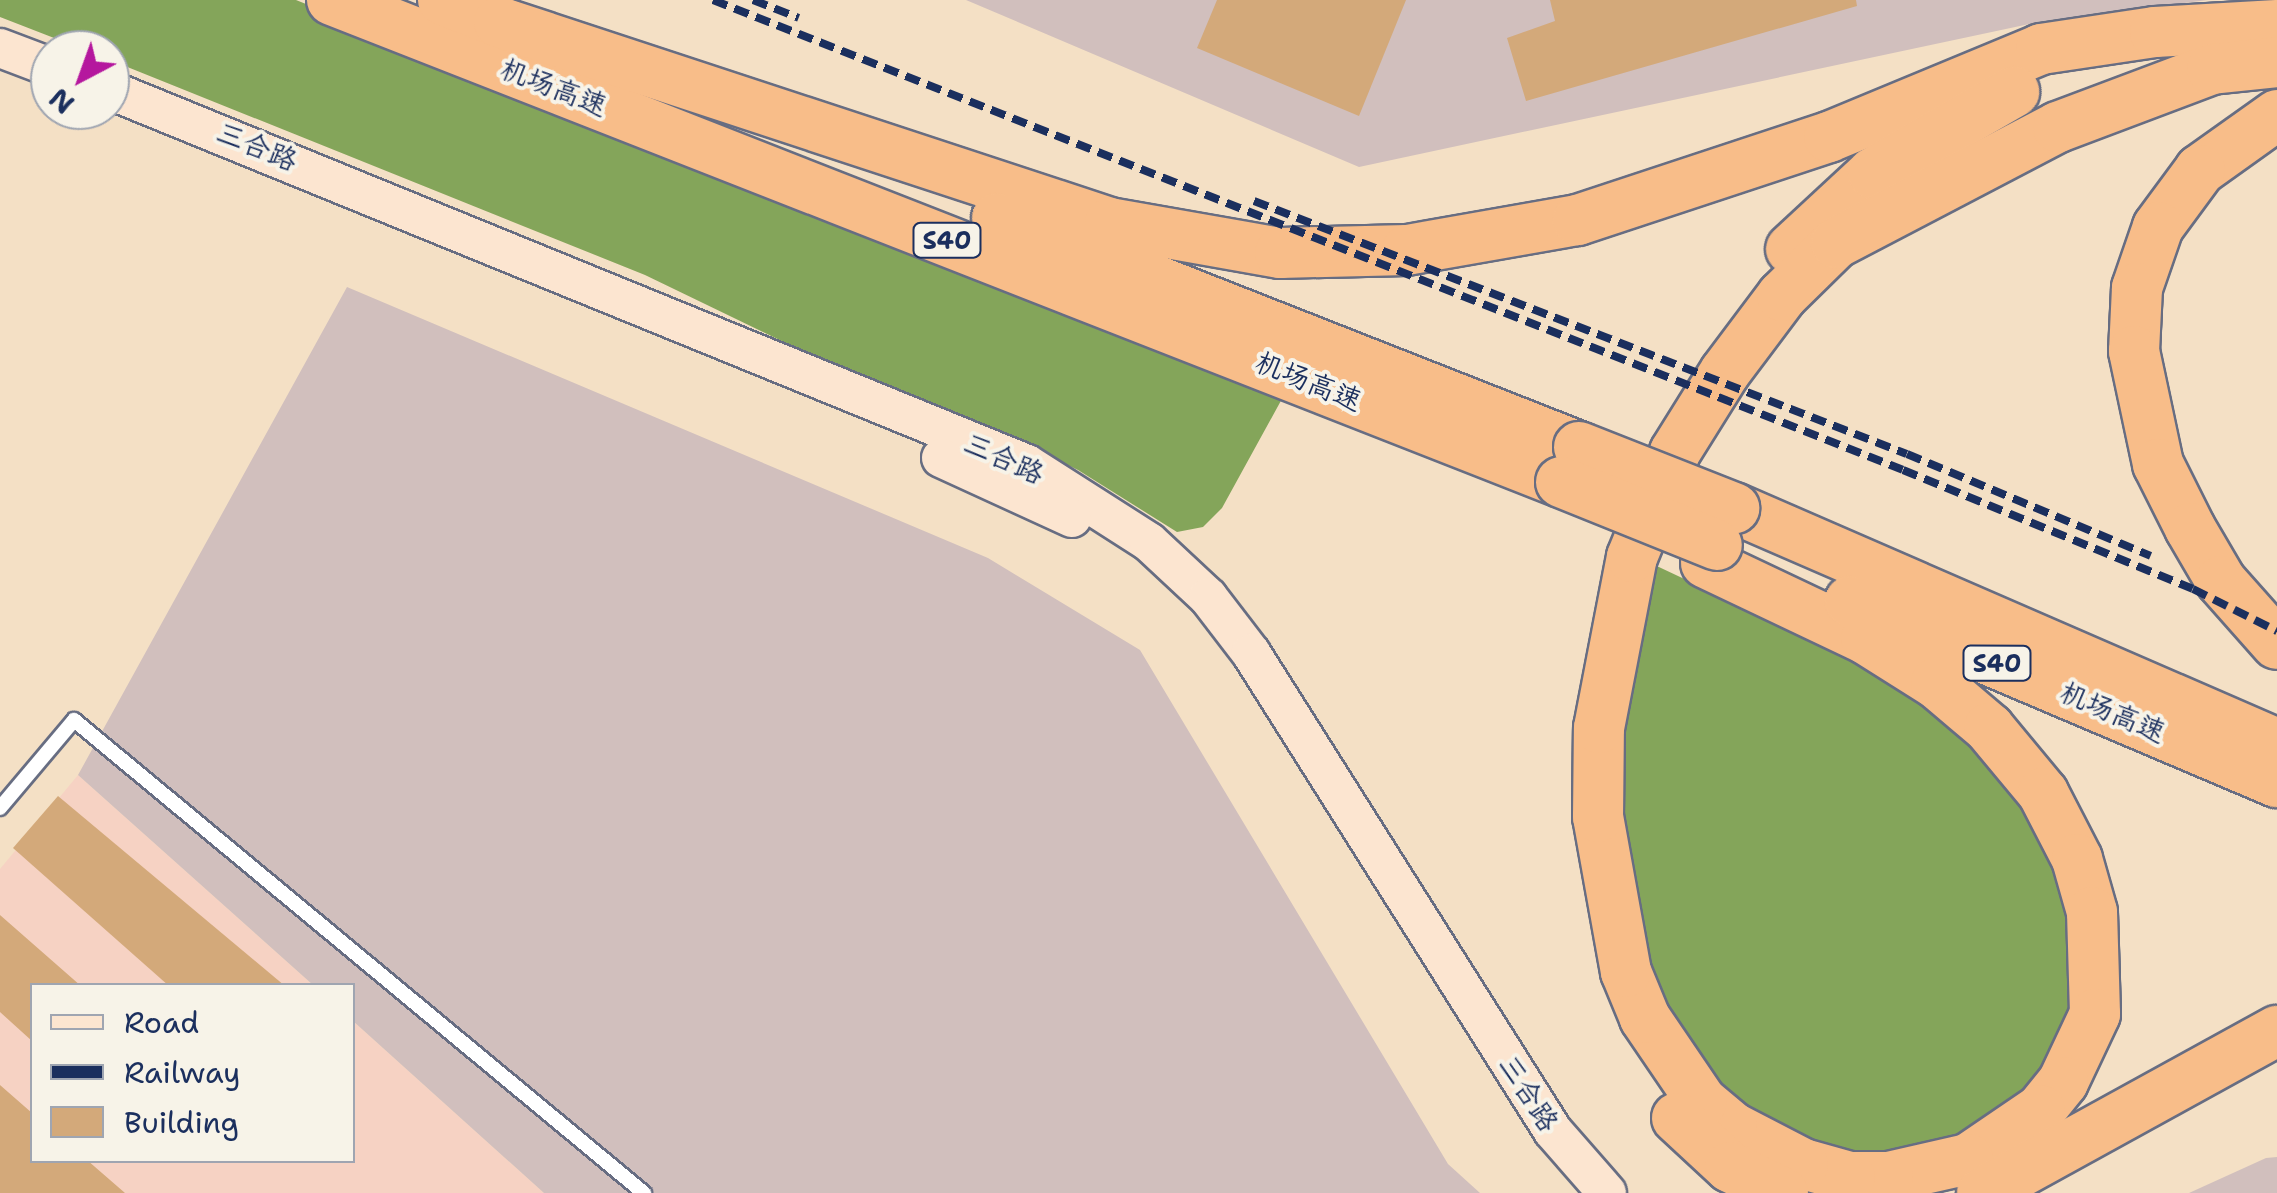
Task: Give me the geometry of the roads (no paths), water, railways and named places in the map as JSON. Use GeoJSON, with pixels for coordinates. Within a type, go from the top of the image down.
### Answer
{"type":"FeatureCollection","features":[{"type":"Feature","properties":{"kind":"highway","name":"机场高速"},"geometry":{"type":"LineString","coordinates":[[332,0],[1570,464]]}},
{"type":"Feature","properties":{"kind":"highway","name":"机场高速"},"geometry":{"type":"LineString","coordinates":[[443,0],[1570,464],[1719,539],[2277,782]]}},
{"type":"Feature","properties":{"kind":"highway"},"geometry":{"type":"LineString","coordinates":[[499,22],[1110,223],[1280,253],[1407,250],[1578,220],[1828,137],[2041,50],[2269,37]]}},
{"type":"Feature","properties":{"kind":"highway"},"geometry":{"type":"LineString","coordinates":[[1719,539],[1936,683],[1989,728],[2043,793],[2077,859],[2092,912],[2094,1014],[2063,1082],[2040,1110],[1968,1159],[1888,1177],[1850,1176],[1803,1164],[1732,1127],[1702,1102],[1645,1018],[1626,972],[1598,817],[1599,728],[1632,557],[1675,452],[1724,372],[1782,296],[1836,243],[2058,127],[2212,69],[2269,37]]}},
{"type":"Feature","properties":{"kind":"highway"},"geometry":{"type":"LineString","coordinates":[[1783,1193],[1730,1167],[1652,1092],[1628,1052],[1587,938],[1569,778],[1573,688],[1602,551],[1626,487],[1696,358],[1814,224],[1873,173],[2002,96],[2082,66],[2269,37]]}},
{"type":"Feature","properties":{"kind":"highway"},"geometry":{"type":"LineString","coordinates":[[2277,114],[2200,170],[2158,227],[2137,288],[2134,351],[2158,464],[2221,581],[2277,644]]}},
{"type":"Feature","properties":{"kind":"highway","name":"机场高速"},"geometry":{"type":"LineString","coordinates":[[1719,539],[2277,744]]}},
{"type":"Feature","properties":{"kind":"highway"},"geometry":{"type":"LineString","coordinates":[[1982,1193],[2277,1031]]}},
{"type":"Feature","properties":{"kind":"main road"},"geometry":{"type":"LineString","coordinates":[[0,48],[30,59]]}},
{"type":"Feature","properties":{"kind":"main road"},"geometry":{"type":"LineString","coordinates":[[0,74],[30,85]]}},
{"type":"Feature","properties":{"kind":"main road","name":"三合路"},"geometry":{"type":"LineString","coordinates":[[130,98],[1027,464],[1149,542],[1208,597],[1251,654],[1553,1131],[1607,1193]]}},
{"type":"Feature","properties":{"kind":"main road","name":"三合路"},"geometry":{"type":"LineString","coordinates":[[130,124],[1012,487],[1070,516],[1116,550],[1192,616],[1235,672],[1534,1147],[1575,1193]]}},
{"type":"Feature","properties":{"kind":"lane"},"geometry":{"type":"LineString","coordinates":[[0,808],[74,720],[640,1190]]}},
{"type":"Feature","properties":{"kind":"railway"},"geometry":{"type":"LineString","coordinates":[[713,0],[1903,470],[2193,589],[2277,631]]}},
{"type":"Feature","properties":{"kind":"railway"},"geometry":{"type":"LineString","coordinates":[[753,0],[799,18]]}},
{"type":"Feature","properties":{"kind":"railway"},"geometry":{"type":"LineString","coordinates":[[1254,201],[1907,454],[2151,556]]}}]}
